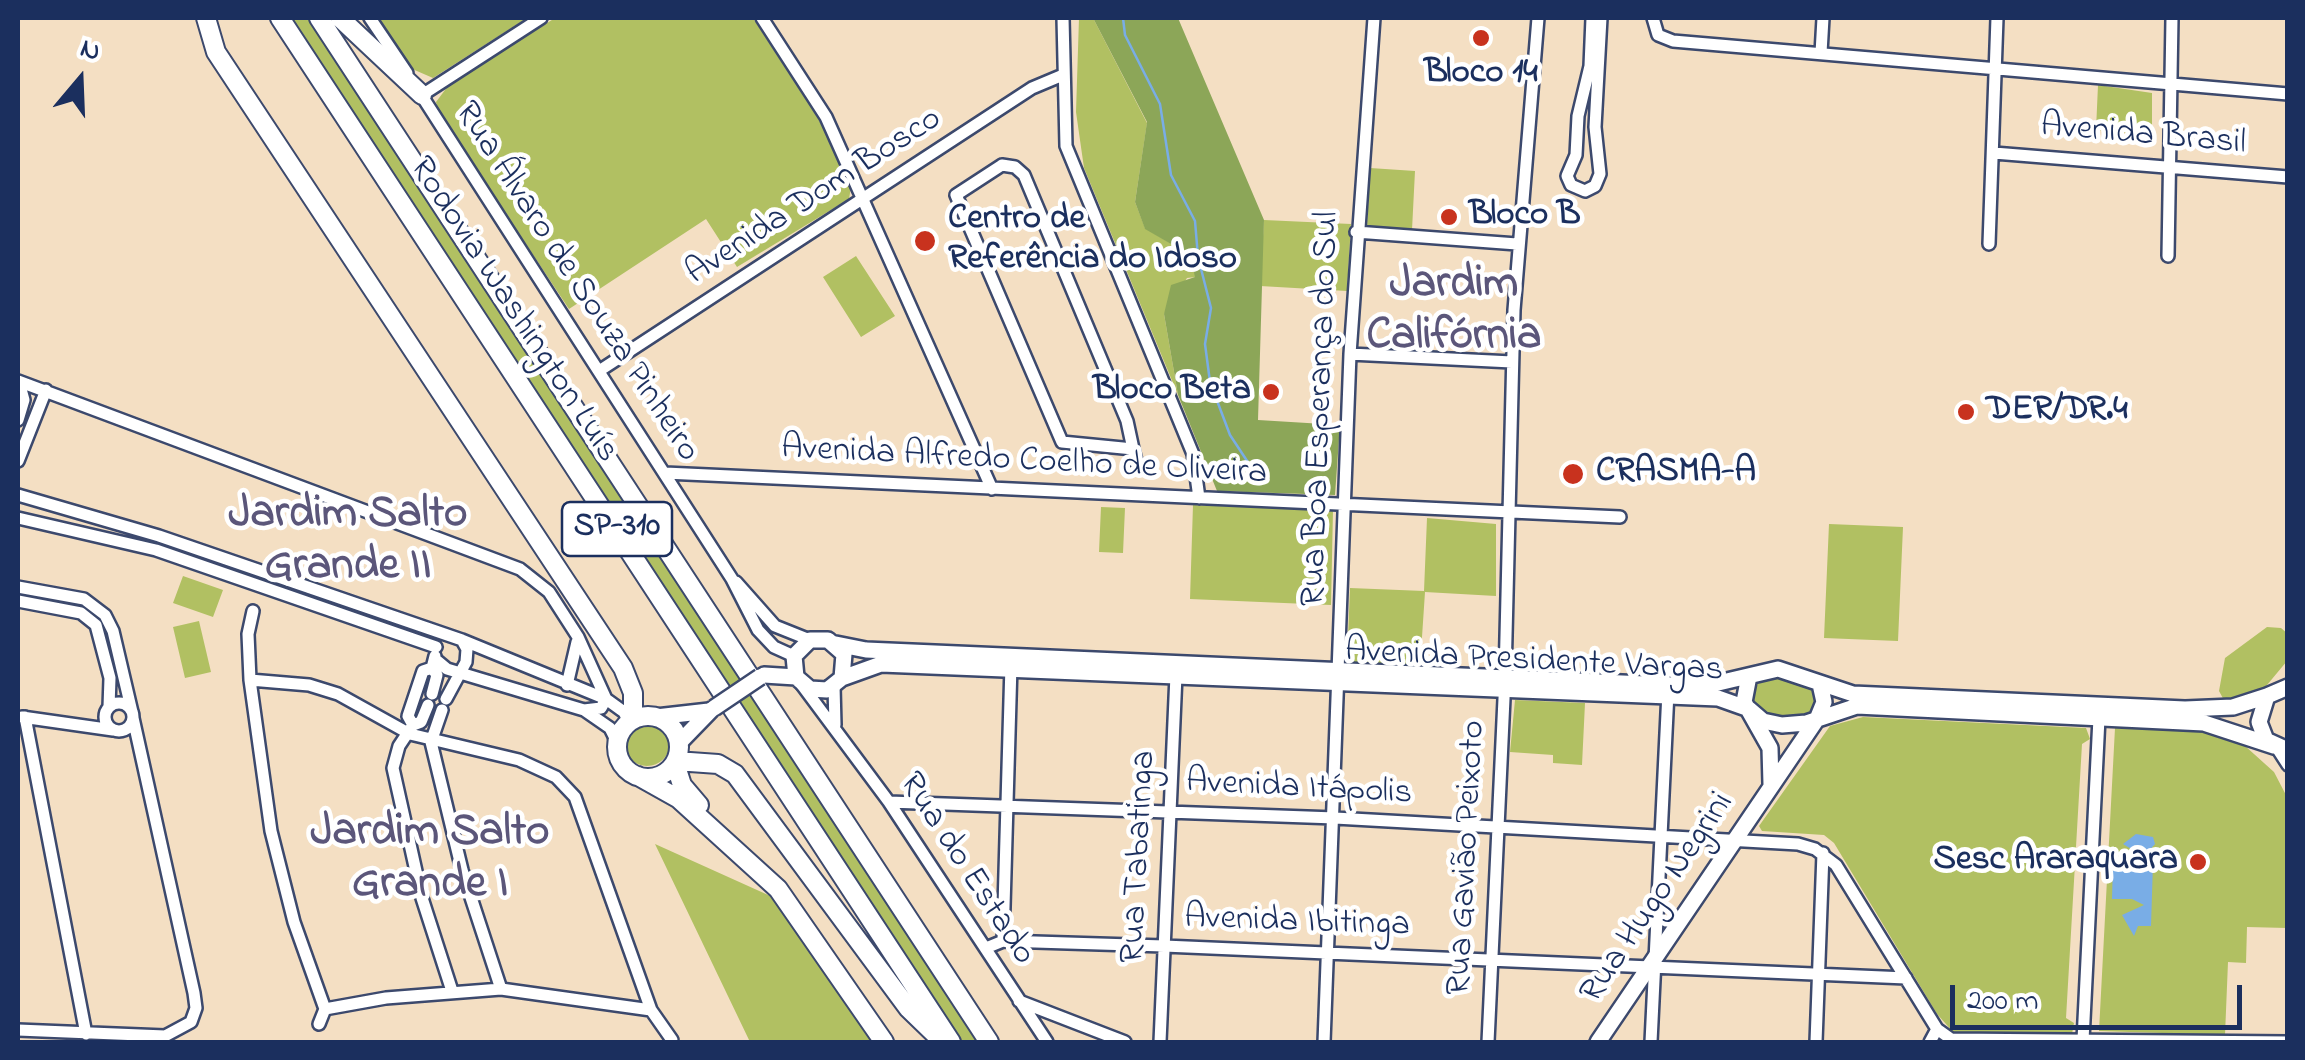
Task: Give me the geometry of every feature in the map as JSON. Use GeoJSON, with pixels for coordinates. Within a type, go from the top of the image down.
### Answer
{"type":"FeatureCollection","features":[{"type":"Feature","properties":{"kind":"highway"},"geometry":{"type":"LineString","coordinates":[[206,18],[216,52],[623,668],[633,693],[631,721],[617,742],[622,763],[679,799],[778,889],[884,1042]]}},
{"type":"Feature","properties":{"kind":"highway","name":"Rodovia Washington Luís"},"geometry":{"type":"LineString","coordinates":[[280,18],[948,1042]]}},
{"type":"Feature","properties":{"kind":"highway","name":"Rodovia Washington Luís"},"geometry":{"type":"LineString","coordinates":[[319,18],[989,1042]]}},
{"type":"Feature","properties":{"kind":"highway"},"geometry":{"type":"LineString","coordinates":[[340,18],[422,95]]}},
{"type":"Feature","properties":{"kind":"highway"},"geometry":{"type":"LineString","coordinates":[[631,721],[656,716],[674,729],[677,756],[692,798],[794,895],[896,1042]]}},
{"type":"Feature","properties":{"kind":"highway"},"geometry":{"type":"LineString","coordinates":[[677,756],[718,764],[735,774],[908,1008],[948,1042]]}},
{"type":"Feature","properties":{"kind":"highway"},"geometry":{"type":"LineString","coordinates":[[638,776],[659,776],[677,756]]}},
{"type":"Feature","properties":{"kind":"main road"},"geometry":{"type":"LineString","coordinates":[[677,756],[712,710],[762,676],[794,657],[810,640],[836,644],[845,660],[838,682],[818,690],[799,681],[762,676]]}},
{"type":"Feature","properties":{"kind":"main road","name":"Avenida Presidente Vargas"},"geometry":{"type":"LineString","coordinates":[[836,644],[1176,675],[1341,676]]}},
{"type":"Feature","properties":{"kind":"main road"},"geometry":{"type":"LineString","coordinates":[[794,657],[799,681]]}},
{"type":"Feature","properties":{"kind":"main road","name":"Avenida Presidente Vargas"},"geometry":{"type":"LineString","coordinates":[[838,682],[881,664],[1011,662],[1668,690],[1718,698],[1748,709],[1763,721],[1782,725],[1856,706],[2204,724],[2280,748]]}},
{"type":"Feature","properties":{"kind":"main road","name":"Avenida Presidente Vargas"},"geometry":{"type":"LineString","coordinates":[[1668,690],[1778,669],[1853,694],[2185,708],[2233,707],[2268,696],[2286,685]]}},
{"type":"Feature","properties":{"kind":"main road"},"geometry":{"type":"LineString","coordinates":[[1748,709],[1744,702],[1749,676]]}},
{"type":"Feature","properties":{"kind":"main road"},"geometry":{"type":"LineString","coordinates":[[1817,719],[1824,702],[1820,684]]}},
{"type":"Feature","properties":{"kind":"main road"},"geometry":{"type":"LineString","coordinates":[[2268,696],[2259,722],[2280,748]]}},
{"type":"Feature","properties":{"kind":"main road","name":"Rua Hugo Negrini"},"geometry":{"type":"LineString","coordinates":[[1748,709],[1770,748],[1771,788]]}},
{"type":"Feature","properties":{"kind":"main road"},"geometry":{"type":"LineString","coordinates":[[656,716],[674,718],[712,710]]}},
{"type":"Feature","properties":{"kind":"main road","name":"Rua Hugo Negrini"},"geometry":{"type":"LineString","coordinates":[[1598,1042],[1653,967],[1817,719]]}},
{"type":"Feature","properties":{"kind":"street","name":"Rua Álvaro de Souza Pinheiro"},"geometry":{"type":"LineString","coordinates":[[370,18],[665,472],[732,579],[758,630],[774,647],[794,657]]}},
{"type":"Feature","properties":{"kind":"street"},"geometry":{"type":"LineString","coordinates":[[422,95],[540,18]]}},
{"type":"Feature","properties":{"kind":"street"},"geometry":{"type":"LineString","coordinates":[[762,18],[826,117],[992,489]]}},
{"type":"Feature","properties":{"kind":"street"},"geometry":{"type":"LineString","coordinates":[[1064,18],[1062,112],[1071,164],[1193,454],[1200,498]]}},
{"type":"Feature","properties":{"kind":"street","name":"Rua Boa Esperança do Sul"},"geometry":{"type":"LineString","coordinates":[[1324,1042],[1348,507],[1350,354],[1374,18]]}},
{"type":"Feature","properties":{"kind":"street","name":"Rua Gavião Peixoto"},"geometry":{"type":"LineString","coordinates":[[1488,1042],[1504,683],[1512,362],[1538,18]]}},
{"type":"Feature","properties":{"kind":"street"},"geometry":{"type":"LineString","coordinates":[[1592,18],[1594,66],[1598,181],[1590,189],[1580,190],[1566,176],[1576,155],[1582,93],[1594,66],[1601,18]]}},
{"type":"Feature","properties":{"kind":"street"},"geometry":{"type":"LineString","coordinates":[[1653,18],[1658,35],[1666,40],[1995,72],[2288,94]]}},
{"type":"Feature","properties":{"kind":"street"},"geometry":{"type":"LineString","coordinates":[[1821,54],[1823,18]]}},
{"type":"Feature","properties":{"kind":"street"},"geometry":{"type":"LineString","coordinates":[[1989,244],[1997,18]]}},
{"type":"Feature","properties":{"kind":"street"},"geometry":{"type":"LineString","coordinates":[[2168,256],[2172,18]]}},
{"type":"Feature","properties":{"kind":"street","name":"Avenida Dom Bosco"},"geometry":{"type":"LineString","coordinates":[[599,371],[1032,88],[1064,76]]}},
{"type":"Feature","properties":{"kind":"street","name":"Avenida Brasil"},"geometry":{"type":"LineString","coordinates":[[1994,153],[2288,177]]}},
{"type":"Feature","properties":{"kind":"street"},"geometry":{"type":"LineString","coordinates":[[1133,448],[1062,442],[956,196],[996,167],[1015,166],[1024,176],[1127,421],[1133,448],[1138,475],[1139,496]]}},
{"type":"Feature","properties":{"kind":"street"},"geometry":{"type":"LineString","coordinates":[[1356,232],[1518,244]]}},
{"type":"Feature","properties":{"kind":"street"},"geometry":{"type":"LineString","coordinates":[[1350,354],[1512,362]]}},
{"type":"Feature","properties":{"kind":"street"},"geometry":{"type":"LineString","coordinates":[[18,382],[510,563],[549,592],[578,637],[606,699]]}},
{"type":"Feature","properties":{"kind":"street"},"geometry":{"type":"LineString","coordinates":[[18,382],[24,400],[18,420]]}},
{"type":"Feature","properties":{"kind":"street"},"geometry":{"type":"LineString","coordinates":[[18,462],[46,390]]}},
{"type":"Feature","properties":{"kind":"street","name":"Avenida Alfredo Coelho de Oliveira"},"geometry":{"type":"LineString","coordinates":[[665,472],[1620,517]]}},
{"type":"Feature","properties":{"kind":"street"},"geometry":{"type":"LineString","coordinates":[[18,495],[159,536],[462,640],[606,699],[631,721]]}},
{"type":"Feature","properties":{"kind":"street"},"geometry":{"type":"LineString","coordinates":[[18,518],[156,550],[295,599],[434,658],[457,672],[584,710],[610,728],[617,742]]}},
{"type":"Feature","properties":{"kind":"street","name":"Rua Álvaro de Souza Pinheiro"},"geometry":{"type":"LineString","coordinates":[[732,579],[775,626],[810,640]]}},
{"type":"Feature","properties":{"kind":"street"},"geometry":{"type":"LineString","coordinates":[[295,599],[300,584]]}},
{"type":"Feature","properties":{"kind":"street"},"geometry":{"type":"LineString","coordinates":[[18,586],[84,600],[105,616],[113,631],[196,1008],[191,1022],[180,1032],[165,1036],[18,1030]]}},
{"type":"Feature","properties":{"kind":"street"},"geometry":{"type":"LineString","coordinates":[[18,601],[81,613],[96,625],[110,678],[106,722],[136,744]]}},
{"type":"Feature","properties":{"kind":"street"},"geometry":{"type":"LineString","coordinates":[[253,611],[248,634],[250,680],[271,831],[294,922],[325,1009],[319,1024]]}},
{"type":"Feature","properties":{"kind":"street"},"geometry":{"type":"LineString","coordinates":[[411,729],[408,716],[423,672],[434,658],[443,634]]}},
{"type":"Feature","properties":{"kind":"street"},"geometry":{"type":"LineString","coordinates":[[567,685],[578,637]]}},
{"type":"Feature","properties":{"kind":"street"},"geometry":{"type":"LineString","coordinates":[[462,640],[468,656],[457,672],[432,742],[462,870],[501,989]]}},
{"type":"Feature","properties":{"kind":"street"},"geometry":{"type":"LineString","coordinates":[[434,658],[437,675],[430,700],[421,722],[399,746],[393,768],[422,898],[452,991]]}},
{"type":"Feature","properties":{"kind":"street"},"geometry":{"type":"LineString","coordinates":[[1003,941],[1011,662]]}},
{"type":"Feature","properties":{"kind":"street","name":"Rua Tabatinga"},"geometry":{"type":"LineString","coordinates":[[1160,1042],[1176,675]]}},
{"type":"Feature","properties":{"kind":"street"},"geometry":{"type":"LineString","coordinates":[[250,680],[309,684],[338,694],[432,742],[520,760],[556,778],[576,797],[650,1010],[672,1040]]}},
{"type":"Feature","properties":{"kind":"street","name":"Rua do Estado"},"geometry":{"type":"LineString","coordinates":[[799,681],[889,802],[1047,1042]]}},
{"type":"Feature","properties":{"kind":"street"},"geometry":{"type":"LineString","coordinates":[[836,729],[838,682]]}},
{"type":"Feature","properties":{"kind":"street"},"geometry":{"type":"LineString","coordinates":[[1651,1042],[1668,690]]}},
{"type":"Feature","properties":{"kind":"street"},"geometry":{"type":"LineString","coordinates":[[584,710],[600,708],[606,699]]}},
{"type":"Feature","properties":{"kind":"street"},"geometry":{"type":"LineString","coordinates":[[86,724],[119,704],[132,715]]}},
{"type":"Feature","properties":{"kind":"street"},"geometry":{"type":"LineString","coordinates":[[86,1034],[21,717],[116,731],[128,728],[132,715]]}},
{"type":"Feature","properties":{"kind":"street"},"geometry":{"type":"LineString","coordinates":[[2084,1040],[2099,718]]}},
{"type":"Feature","properties":{"kind":"street"},"geometry":{"type":"LineString","coordinates":[[2280,748],[2288,765]]}},
{"type":"Feature","properties":{"kind":"street","name":"Avenida Itápolis"},"geometry":{"type":"LineString","coordinates":[[889,802],[1736,837],[1798,844],[1823,853]]}},
{"type":"Feature","properties":{"kind":"street"},"geometry":{"type":"LineString","coordinates":[[1816,1042],[1823,853]]}},
{"type":"Feature","properties":{"kind":"street"},"geometry":{"type":"LineString","coordinates":[[1823,853],[1836,866],[1937,1029],[1951,1040],[2288,1042]]}},
{"type":"Feature","properties":{"kind":"street","name":"Avenida Ibitinga"},"geometry":{"type":"LineString","coordinates":[[986,948],[1003,941],[1164,946],[1906,978]]}},
{"type":"Feature","properties":{"kind":"street"},"geometry":{"type":"LineString","coordinates":[[325,1009],[452,991],[501,989],[650,1010]]}},
{"type":"Feature","properties":{"kind":"street"},"geometry":{"type":"LineString","coordinates":[[1019,1001],[1125,1042]]}},
{"type":"Feature","properties":{"kind":"street"},"geometry":{"type":"LineString","coordinates":[[1930,1042],[1937,1029]]}},
{"type":"Feature","properties":{"kind":"green space"},"geometry":{"type":"Polygon","coordinates":[[[286,18],[312,18],[984,1042],[957,1042],[286,18]]]}},
{"type":"Feature","properties":{"kind":"green space"},"geometry":{"type":"Polygon","coordinates":[[[377,18],[527,18],[433,78],[410,68],[377,18]]]}},
{"type":"Feature","properties":{"kind":"green space"},"geometry":{"type":"Polygon","coordinates":[[[555,18],[753,18],[818,118],[851,187],[849,199],[737,267],[706,219],[569,309],[438,112],[436,102],[448,86],[555,18]]]}},
{"type":"Feature","properties":{"kind":"green space"},"geometry":{"type":"Polygon","coordinates":[[[1079,18],[1093,18],[1147,123],[1135,202],[1145,228],[1190,255],[1196,277],[1187,278],[1164,314],[1178,395],[1084,168],[1076,112],[1079,18]]]}},
{"type":"Feature","properties":{"kind":"green space"},"geometry":{"type":"Polygon","coordinates":[[[1093,18],[1178,18],[1264,220],[1258,420],[1340,425],[1335,495],[1217,491],[1178,395],[1164,314],[1171,285],[1195,277],[1190,255],[1145,229],[1135,202],[1147,122],[1093,18]]]}},
{"type":"Feature","properties":{"kind":"green space"},"geometry":{"type":"Polygon","coordinates":[[[2098,85],[2152,93],[2152,135],[2096,130],[2098,85]]]}},
{"type":"Feature","properties":{"kind":"green space"},"geometry":{"type":"Polygon","coordinates":[[[1370,168],[1415,171],[1412,230],[1367,227],[1370,168]]]}},
{"type":"Feature","properties":{"kind":"green space"},"geometry":{"type":"Polygon","coordinates":[[[1264,220],[1351,224],[1347,291],[1260,286],[1264,220]]]}},
{"type":"Feature","properties":{"kind":"green space"},"geometry":{"type":"Polygon","coordinates":[[[856,256],[895,316],[861,337],[823,277],[856,256]]]}},
{"type":"Feature","properties":{"kind":"green space"},"geometry":{"type":"Polygon","coordinates":[[[1193,505],[1333,510],[1331,605],[1190,599],[1193,505]]]}},
{"type":"Feature","properties":{"kind":"green space"},"geometry":{"type":"Polygon","coordinates":[[[1101,507],[1125,508],[1123,553],[1099,552],[1101,507]]]}},
{"type":"Feature","properties":{"kind":"green space"},"geometry":{"type":"Polygon","coordinates":[[[1427,518],[1496,524],[1496,596],[1425,592],[1420,667],[1347,662],[1350,588],[1424,591],[1427,518]]]}},
{"type":"Feature","properties":{"kind":"green space"},"geometry":{"type":"Polygon","coordinates":[[[1829,524],[1903,527],[1898,641],[1824,638],[1829,524]]]}},
{"type":"Feature","properties":{"kind":"green space"},"geometry":{"type":"Polygon","coordinates":[[[183,576],[223,590],[213,617],[173,603],[183,576]]]}},
{"type":"Feature","properties":{"kind":"green space"},"geometry":{"type":"Polygon","coordinates":[[[199,621],[211,672],[185,678],[173,627],[199,621]]]}},
{"type":"Feature","properties":{"kind":"green space"},"geometry":{"type":"Polygon","coordinates":[[[2267,627],[2281,628],[2288,634],[2287,661],[2262,691],[2225,702],[2219,691],[2225,658],[2267,627]]]}},
{"type":"Feature","properties":{"kind":"green space"},"geometry":{"type":"Polygon","coordinates":[[[1765,676],[1794,676],[1816,690],[1817,707],[1808,718],[1767,718],[1752,702],[1754,684],[1765,676]]]}},
{"type":"Feature","properties":{"kind":"green space"},"geometry":{"type":"Polygon","coordinates":[[[1515,700],[1585,703],[1582,765],[1553,763],[1553,755],[1510,752],[1515,700]]]}},
{"type":"Feature","properties":{"kind":"green space"},"geometry":{"type":"Polygon","coordinates":[[[1863,717],[2086,728],[2090,739],[2082,744],[2066,1018],[2074,1023],[2072,1034],[1954,1033],[1937,1014],[1834,843],[1824,835],[1762,831],[1759,826],[1830,726],[1863,717]]]}},
{"type":"Feature","properties":{"kind":"green space"},"geometry":{"type":"Polygon","coordinates":[[[647,720],[663,727],[670,743],[663,759],[647,766],[631,759],[624,743],[631,727],[647,720]]]}},
{"type":"Feature","properties":{"kind":"green space","name":"Sesc Araraquara"},"geometry":{"type":"Polygon","coordinates":[[[2115,728],[2202,730],[2244,745],[2274,772],[2287,797],[2287,928],[2247,927],[2246,963],[2228,962],[2225,1035],[2099,1031],[2115,728]]]}},
{"type":"Feature","properties":{"kind":"green space"},"geometry":{"type":"Polygon","coordinates":[[[655,844],[777,899],[876,1042],[750,1042],[655,844]]]}},
{"type":"Feature","properties":{"kind":"water"},"geometry":{"type":"Polygon","coordinates":[[[2136,834],[2153,837],[2155,844],[2147,853],[2153,863],[2151,926],[2138,926],[2134,936],[2122,915],[2144,905],[2132,899],[2112,899],[2113,863],[2132,864],[2146,858],[2123,844],[2136,834]]]}},
{"type":"Feature","properties":{"kind":"waterway"},"geometry":{"type":"LineString","coordinates":[[1123,18],[1125,35],[1160,104],[1171,175],[1195,221],[1198,257],[1211,308],[1205,344],[1210,382],[1230,435],[1259,479]]}},
{"type":"Feature","properties":{"kind":"place","name":"Bloco 14"},"geometry":{"type":"Point","coordinates":[1481,38]}},
{"type":"Feature","properties":{"kind":"place","name":"Bloco B"},"geometry":{"type":"Point","coordinates":[1449,217]}},
{"type":"Feature","properties":{"kind":"place","name":"Centro de Referência do Idoso"},"geometry":{"type":"Point","coordinates":[925,241]}},
{"type":"Feature","properties":{"kind":"place","name":"Bloco Beta"},"geometry":{"type":"Point","coordinates":[1271,392]}},
{"type":"Feature","properties":{"kind":"place","name":"DER/DR.4"},"geometry":{"type":"Point","coordinates":[1966,412]}},
{"type":"Feature","properties":{"kind":"place","name":"CRASMA-A"},"geometry":{"type":"Point","coordinates":[1573,474]}},
{"type":"Feature","properties":{"kind":"place","name":"Sesc Araraquara"},"geometry":{"type":"Point","coordinates":[2198,862]}},
{"type":"Feature","properties":{"kind":"district","name":"Jardim Califórnia"},"geometry":{"type":"Point","coordinates":[1454,314]}},
{"type":"Feature","properties":{"kind":"district","name":"Jardim Salto Grande II"},"geometry":{"type":"Point","coordinates":[348,544]}},
{"type":"Feature","properties":{"kind":"district","name":"Jardim Salto Grande I"},"geometry":{"type":"Point","coordinates":[430,862]}}]}
